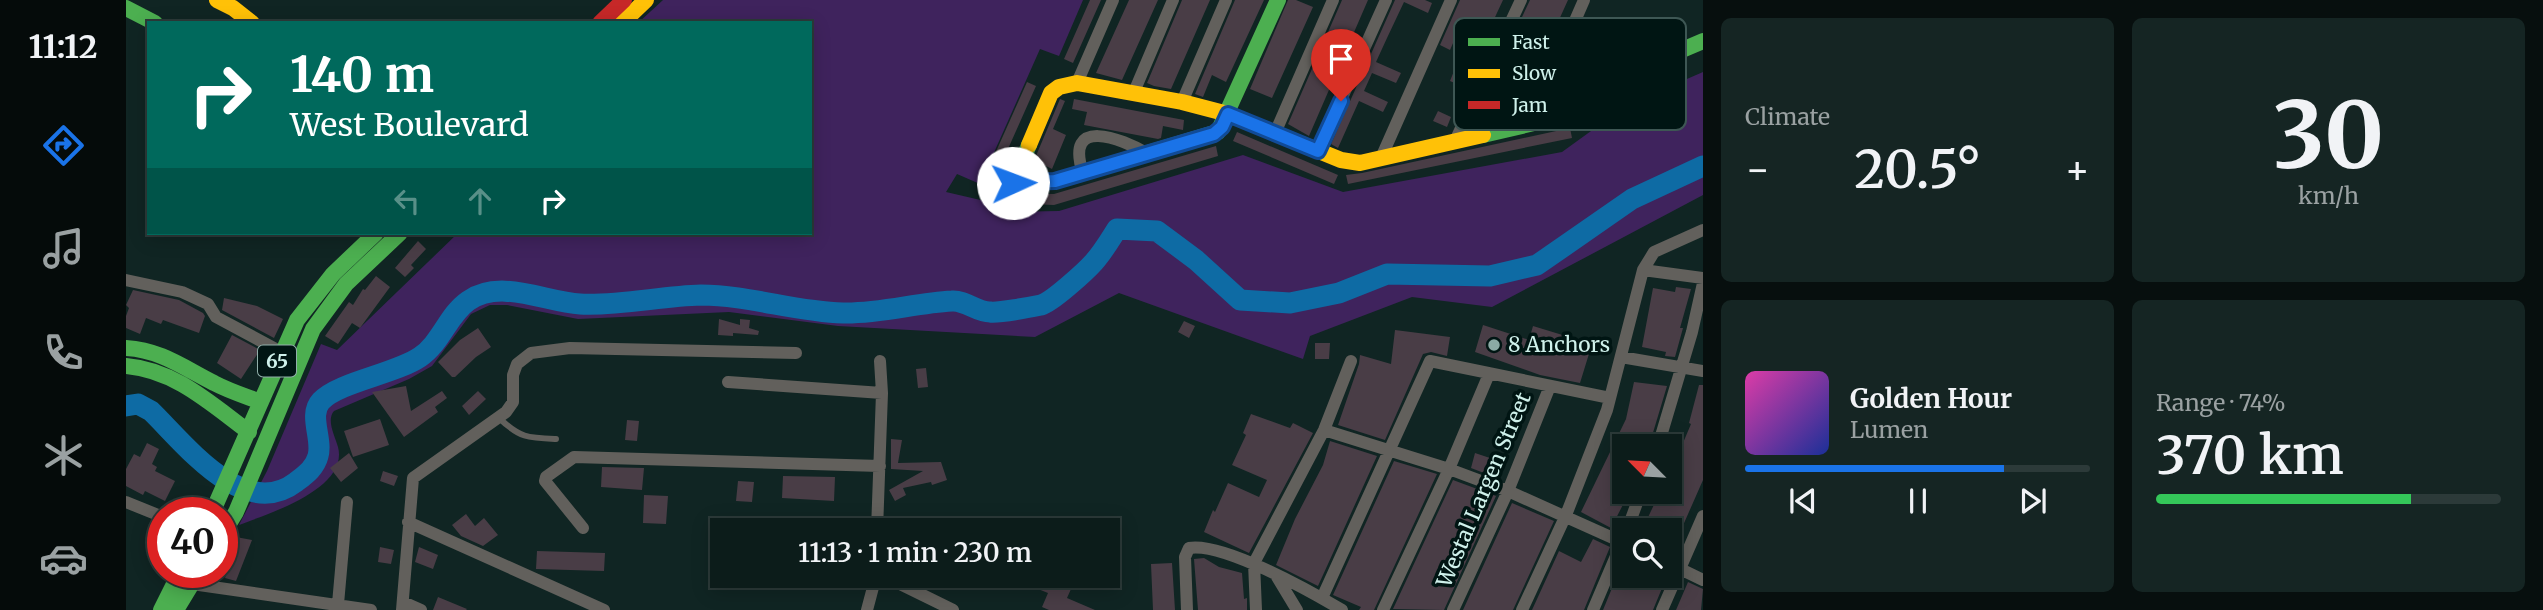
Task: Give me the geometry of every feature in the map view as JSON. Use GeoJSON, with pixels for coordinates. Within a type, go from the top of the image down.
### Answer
{"type":"FeatureCollection","features":[{"type":"Feature","properties":{"kind":"main road"},"geometry":{"type":"LineString","coordinates":[[217,0],[249,21]]}},
{"type":"Feature","properties":{"kind":"main road"},"geometry":{"type":"LineString","coordinates":[[602,21],[624,0]]}},
{"type":"Feature","properties":{"kind":"main road"},"geometry":{"type":"LineString","coordinates":[[624,21],[646,0]]}},
{"type":"Feature","properties":{"kind":"main road"},"geometry":{"type":"LineString","coordinates":[[1279,0],[1228,114],[1222,127],[1214,134],[1055,181],[1013,183],[1051,93],[1077,83],[1134,92],[1228,114],[1349,163],[1504,130]]}},
{"type":"Feature","properties":{"kind":"main road"},"geometry":{"type":"LineString","coordinates":[[126,8],[151,21]]}},
{"type":"Feature","properties":{"kind":"main road"},"geometry":{"type":"LineString","coordinates":[[1686,48],[1703,41]]}},
{"type":"Feature","properties":{"kind":"main road"},"geometry":{"type":"LineString","coordinates":[[333,274],[357,235]]}},
{"type":"Feature","properties":{"kind":"main road","name":"65"},"geometry":{"type":"LineString","coordinates":[[220,497],[297,320],[333,274],[374,235]]}},
{"type":"Feature","properties":{"kind":"main road","name":"65"},"geometry":{"type":"LineString","coordinates":[[238,507],[313,329],[346,284],[398,235]]}},
{"type":"Feature","properties":{"kind":"main road"},"geometry":{"type":"LineString","coordinates":[[126,348],[155,352],[172,358],[217,384],[261,401]]}},
{"type":"Feature","properties":{"kind":"main road"},"geometry":{"type":"LineString","coordinates":[[126,366],[154,370],[180,382],[249,432]]}},
{"type":"Feature","properties":{"kind":"main road"},"geometry":{"type":"LineString","coordinates":[[180,382],[188,367]]}},
{"type":"Feature","properties":{"kind":"main road"},"geometry":{"type":"LineString","coordinates":[[161,610],[178,588]]}},
{"type":"Feature","properties":{"kind":"main road"},"geometry":{"type":"LineString","coordinates":[[176,610],[184,588]]}},
{"type":"Feature","properties":{"kind":"street"},"geometry":{"type":"LineString","coordinates":[[1077,83],[1113,0]]}},
{"type":"Feature","properties":{"kind":"street"},"geometry":{"type":"LineString","coordinates":[[1134,92],[1173,0]]}},
{"type":"Feature","properties":{"kind":"street"},"geometry":{"type":"LineString","coordinates":[[1182,102],[1226,0]]}},
{"type":"Feature","properties":{"kind":"street"},"geometry":{"type":"LineString","coordinates":[[1275,133],[1333,0]]}},
{"type":"Feature","properties":{"kind":"street"},"geometry":{"type":"LineString","coordinates":[[1318,151],[1386,0]]}},
{"type":"Feature","properties":{"kind":"street"},"geometry":{"type":"LineString","coordinates":[[1381,158],[1451,0]]}},
{"type":"Feature","properties":{"kind":"street"},"geometry":{"type":"LineString","coordinates":[[1513,18],[1521,0]]}},
{"type":"Feature","properties":{"kind":"street"},"geometry":{"type":"LineString","coordinates":[[1576,18],[1584,0]]}},
{"type":"Feature","properties":{"kind":"street"},"geometry":{"type":"LineString","coordinates":[[1455,141],[1460,130]]}},
{"type":"Feature","properties":{"kind":"street"},"geometry":{"type":"LineString","coordinates":[[1083,173],[1078,160],[1082,142],[1087,136],[1096,135],[1128,142],[1148,154]]}},
{"type":"Feature","properties":{"kind":"street"},"geometry":{"type":"LineString","coordinates":[[1522,610],[1566,515],[1610,398],[1643,270],[1654,252],[1703,230]]}},
{"type":"Feature","properties":{"kind":"street"},"geometry":{"type":"LineString","coordinates":[[1643,270],[1703,278]]}},
{"type":"Feature","properties":{"kind":"street"},"geometry":{"type":"LineString","coordinates":[[126,280],[182,292],[208,304],[216,317],[299,361]]}},
{"type":"Feature","properties":{"kind":"street"},"geometry":{"type":"LineString","coordinates":[[1662,434],[1703,283]]}},
{"type":"Feature","properties":{"kind":"street"},"geometry":{"type":"LineString","coordinates":[[421,610],[403,606],[413,478],[506,412],[513,402],[513,375],[517,364],[531,353],[570,348],[796,353]]}},
{"type":"Feature","properties":{"kind":"street"},"geometry":{"type":"LineString","coordinates":[[1621,357],[1703,371]]}},
{"type":"Feature","properties":{"kind":"street"},"geometry":{"type":"LineString","coordinates":[[878,518],[882,393],[880,361]]}},
{"type":"Feature","properties":{"kind":"street"},"geometry":{"type":"LineString","coordinates":[[1256,610],[1254,563],[1324,430],[1351,361]]}},
{"type":"Feature","properties":{"kind":"street"},"geometry":{"type":"LineString","coordinates":[[1322,598],[1430,361],[1610,398]]}},
{"type":"Feature","properties":{"kind":"street"},"geometry":{"type":"LineString","coordinates":[[1383,610],[1449,469],[1489,374]]}},
{"type":"Feature","properties":{"kind":"street"},"geometry":{"type":"LineString","coordinates":[[728,382],[882,393]]}},
{"type":"Feature","properties":{"kind":"street","name":"Westal Largen Street"},"geometry":{"type":"LineString","coordinates":[[1453,610],[1508,491],[1550,386]]}},
{"type":"Feature","properties":{"kind":"street"},"geometry":{"type":"LineString","coordinates":[[1324,430],[1449,469],[1612,533]]}},
{"type":"Feature","properties":{"kind":"street"},"geometry":{"type":"LineString","coordinates":[[583,528],[545,481],[546,477],[574,457],[880,466]]}},
{"type":"Feature","properties":{"kind":"street"},"geometry":{"type":"LineString","coordinates":[[126,502],[147,511]]}},
{"type":"Feature","properties":{"kind":"street"},"geometry":{"type":"LineString","coordinates":[[338,604],[346,502]]}},
{"type":"Feature","properties":{"kind":"street"},"geometry":{"type":"LineString","coordinates":[[1682,554],[1703,516]]}},
{"type":"Feature","properties":{"kind":"street"},"geometry":{"type":"LineString","coordinates":[[408,523],[604,610]]}},
{"type":"Feature","properties":{"kind":"street"},"geometry":{"type":"LineString","coordinates":[[1187,610],[1185,558],[1189,548],[1200,546],[1254,563],[1342,610]]}},
{"type":"Feature","properties":{"kind":"street"},"geometry":{"type":"LineString","coordinates":[[1592,610],[1612,565]]}},
{"type":"Feature","properties":{"kind":"street"},"geometry":{"type":"LineString","coordinates":[[1682,570],[1703,580]]}},
{"type":"Feature","properties":{"kind":"street"},"geometry":{"type":"LineString","coordinates":[[1277,576],[1297,610]]}},
{"type":"Feature","properties":{"kind":"street"},"geometry":{"type":"LineString","coordinates":[[222,588],[371,610]]}},
{"type":"Feature","properties":{"kind":"street"},"geometry":{"type":"LineString","coordinates":[[867,610],[873,588]]}},
{"type":"Feature","properties":{"kind":"street"},"geometry":{"type":"LineString","coordinates":[[908,588],[953,610]]}},
{"type":"Feature","properties":{"kind":"street"},"geometry":{"type":"LineString","coordinates":[[1662,610],[1668,588]]}},
{"type":"Feature","properties":{"kind":"lane"},"geometry":{"type":"LineString","coordinates":[[498,417],[513,432],[527,438],[556,439]]}},
{"type":"Feature","properties":{"kind":"shaded area"},"geometry":{"type":"Polygon","coordinates":[[[663,0],[1083,0],[1059,56],[1040,49],[980,184],[957,174],[946,192],[1002,205],[999,212],[1059,211],[1243,155],[1343,192],[1562,152],[1592,130],[1686,130],[1686,79],[1703,72],[1703,195],[1492,307],[1412,297],[1310,336],[1303,359],[1119,293],[1035,337],[838,326],[729,312],[578,319],[507,305],[490,305],[471,314],[432,366],[409,379],[334,411],[331,423],[338,447],[338,462],[331,475],[319,487],[286,507],[239,525],[267,471],[321,344],[337,350],[456,235],[812,235],[812,21],[640,21],[663,0]]]}},
{"type":"Feature","properties":{"kind":"building"},"geometry":{"type":"Polygon","coordinates":[[[1090,0],[1101,0],[1073,63],[1064,59],[1090,0]]]}},
{"type":"Feature","properties":{"kind":"building"},"geometry":{"type":"Polygon","coordinates":[[[1129,0],[1158,0],[1122,80],[1096,73],[1129,0]]]}},
{"type":"Feature","properties":{"kind":"building"},"geometry":{"type":"Polygon","coordinates":[[[1182,0],[1210,0],[1171,89],[1154,86],[1147,83],[1182,0]]]}},
{"type":"Feature","properties":{"kind":"building"},"geometry":{"type":"Polygon","coordinates":[[[1235,0],[1264,0],[1226,82],[1212,75],[1203,97],[1195,94],[1235,0]]]}},
{"type":"Feature","properties":{"kind":"building"},"geometry":{"type":"Polygon","coordinates":[[[1288,0],[1296,0],[1313,7],[1272,98],[1250,89],[1288,0]]]}},
{"type":"Feature","properties":{"kind":"building"},"geometry":{"type":"Polygon","coordinates":[[[1342,0],[1368,0],[1309,136],[1288,124],[1342,0]]]}},
{"type":"Feature","properties":{"kind":"building"},"geometry":{"type":"Polygon","coordinates":[[[1395,0],[1425,0],[1432,3],[1428,13],[1404,2],[1376,62],[1401,73],[1396,83],[1372,73],[1364,91],[1388,102],[1383,112],[1359,101],[1338,148],[1331,144],[1395,0]]]}},
{"type":"Feature","properties":{"kind":"building"},"geometry":{"type":"Polygon","coordinates":[[[1460,0],[1503,0],[1495,18],[1454,18],[1454,41],[1450,50],[1440,45],[1460,0]]]}},
{"type":"Feature","properties":{"kind":"building"},"geometry":{"type":"Polygon","coordinates":[[[1530,0],[1568,0],[1560,18],[1522,18],[1530,0]]]}},
{"type":"Feature","properties":{"kind":"building"},"geometry":{"type":"Polygon","coordinates":[[[1027,82],[1036,86],[991,187],[982,183],[1027,82]]]}},
{"type":"Feature","properties":{"kind":"building"},"geometry":{"type":"Polygon","coordinates":[[[1060,99],[1065,101],[1053,129],[1066,135],[1052,169],[1038,162],[1034,171],[1030,170],[1060,99]]]}},
{"type":"Feature","properties":{"kind":"building"},"geometry":{"type":"Polygon","coordinates":[[[1074,99],[1184,120],[1183,130],[1163,126],[1161,138],[1158,139],[1084,125],[1087,112],[1072,109],[1074,99]]]}},
{"type":"Feature","properties":{"kind":"building"},"geometry":{"type":"Polygon","coordinates":[[[1438,111],[1451,117],[1447,127],[1433,121],[1438,111]]]}},
{"type":"Feature","properties":{"kind":"building"},"geometry":{"type":"Polygon","coordinates":[[[1561,130],[1570,130],[1572,138],[1348,184],[1346,175],[1561,130]]]}},
{"type":"Feature","properties":{"kind":"building"},"geometry":{"type":"Polygon","coordinates":[[[1237,132],[1338,175],[1334,184],[1233,141],[1237,132]]]}},
{"type":"Feature","properties":{"kind":"building"},"geometry":{"type":"Polygon","coordinates":[[[1216,146],[1218,156],[1054,205],[1002,203],[1008,193],[1054,194],[1216,146]]]}},
{"type":"Feature","properties":{"kind":"building"},"geometry":{"type":"Polygon","coordinates":[[[418,241],[426,249],[411,265],[414,268],[405,277],[395,268],[418,241]]]}},
{"type":"Feature","properties":{"kind":"building"},"geometry":{"type":"Polygon","coordinates":[[[376,276],[390,287],[360,328],[352,323],[338,344],[325,336],[349,302],[353,305],[363,289],[365,290],[376,276]]]}},
{"type":"Feature","properties":{"kind":"building"},"geometry":{"type":"Polygon","coordinates":[[[1676,287],[1691,289],[1675,357],[1665,356],[1666,352],[1642,347],[1653,288],[1675,292],[1676,287]]]}},
{"type":"Feature","properties":{"kind":"building"},"geometry":{"type":"Polygon","coordinates":[[[133,290],[179,300],[203,313],[205,316],[199,333],[163,320],[161,324],[146,318],[140,334],[126,328],[129,308],[126,305],[133,290]]]}},
{"type":"Feature","properties":{"kind":"building"},"geometry":{"type":"Polygon","coordinates":[[[224,298],[257,306],[283,319],[274,338],[222,310],[224,298]]]}},
{"type":"Feature","properties":{"kind":"building"},"geometry":{"type":"Polygon","coordinates":[[[719,319],[740,325],[740,319],[750,320],[749,328],[759,331],[758,335],[718,335],[719,319]]]}},
{"type":"Feature","properties":{"kind":"building"},"geometry":{"type":"Polygon","coordinates":[[[1184,321],[1195,326],[1189,338],[1178,332],[1184,321]]]}},
{"type":"Feature","properties":{"kind":"building"},"geometry":{"type":"Polygon","coordinates":[[[1483,325],[1529,340],[1533,326],[1592,344],[1580,383],[1540,375],[1475,352],[1483,325]]]}},
{"type":"Feature","properties":{"kind":"building"},"geometry":{"type":"Polygon","coordinates":[[[478,328],[491,347],[452,377],[438,362],[460,340],[478,328]]]}},
{"type":"Feature","properties":{"kind":"building"},"geometry":{"type":"Polygon","coordinates":[[[1395,330],[1450,337],[1447,356],[1431,352],[1423,354],[1385,440],[1338,425],[1360,355],[1391,364],[1395,330]]]}},
{"type":"Feature","properties":{"kind":"building"},"geometry":{"type":"Polygon","coordinates":[[[232,335],[260,350],[241,379],[217,363],[232,335]]]}},
{"type":"Feature","properties":{"kind":"building"},"geometry":{"type":"Polygon","coordinates":[[[1315,343],[1330,343],[1329,359],[1315,359],[1315,343]]]}},
{"type":"Feature","properties":{"kind":"building"},"geometry":{"type":"Polygon","coordinates":[[[926,368],[928,387],[918,388],[916,369],[926,368]]]}},
{"type":"Feature","properties":{"kind":"building"},"geometry":{"type":"Polygon","coordinates":[[[1634,382],[1667,386],[1653,434],[1619,434],[1626,419],[1634,382]]]}},
{"type":"Feature","properties":{"kind":"building"},"geometry":{"type":"Polygon","coordinates":[[[1699,385],[1703,385],[1703,480],[1682,528],[1682,518],[1648,518],[1654,504],[1682,504],[1682,445],[1691,424],[1689,423],[1699,385]]]}},
{"type":"Feature","properties":{"kind":"building"},"geometry":{"type":"Polygon","coordinates":[[[406,386],[411,411],[442,391],[447,398],[435,407],[438,412],[404,437],[372,392],[406,386]]]}},
{"type":"Feature","properties":{"kind":"building"},"geometry":{"type":"Polygon","coordinates":[[[478,391],[486,399],[469,415],[462,406],[478,391]]]}},
{"type":"Feature","properties":{"kind":"building"},"geometry":{"type":"Polygon","coordinates":[[[1251,414],[1290,428],[1293,423],[1313,433],[1249,553],[1204,532],[1228,483],[1259,497],[1267,480],[1232,465],[1246,435],[1243,433],[1251,414]]]}},
{"type":"Feature","properties":{"kind":"building"},"geometry":{"type":"Polygon","coordinates":[[[380,419],[389,445],[353,457],[344,431],[380,419]]]}},
{"type":"Feature","properties":{"kind":"building"},"geometry":{"type":"Polygon","coordinates":[[[627,420],[639,421],[637,441],[625,440],[627,420]]]}},
{"type":"Feature","properties":{"kind":"building"},"geometry":{"type":"Polygon","coordinates":[[[891,439],[902,440],[898,463],[941,462],[947,480],[932,485],[931,482],[903,488],[906,495],[895,501],[889,490],[923,471],[891,469],[891,439]]]}},
{"type":"Feature","properties":{"kind":"building"},"geometry":{"type":"Polygon","coordinates":[[[1330,441],[1377,456],[1318,586],[1276,565],[1295,519],[1323,465],[1330,441]]]}},
{"type":"Feature","properties":{"kind":"building"},"geometry":{"type":"Polygon","coordinates":[[[147,443],[159,449],[152,464],[157,467],[155,471],[175,481],[167,497],[157,497],[145,491],[143,495],[126,486],[126,469],[134,454],[140,457],[147,443]]]}},
{"type":"Feature","properties":{"kind":"building"},"geometry":{"type":"Polygon","coordinates":[[[1612,448],[1612,504],[1623,504],[1616,518],[1612,518],[1611,528],[1581,512],[1612,448]]]}},
{"type":"Feature","properties":{"kind":"building"},"geometry":{"type":"Polygon","coordinates":[[[349,453],[358,468],[341,482],[330,468],[349,453]]]}},
{"type":"Feature","properties":{"kind":"building"},"geometry":{"type":"Polygon","coordinates":[[[1475,453],[1502,462],[1497,478],[1471,468],[1475,453]]]}},
{"type":"Feature","properties":{"kind":"building"},"geometry":{"type":"Polygon","coordinates":[[[1394,461],[1437,474],[1374,610],[1359,610],[1361,607],[1333,595],[1394,461]]]}},
{"type":"Feature","properties":{"kind":"building"},"geometry":{"type":"Polygon","coordinates":[[[602,467],[644,468],[642,490],[601,487],[602,467]]]}},
{"type":"Feature","properties":{"kind":"building"},"geometry":{"type":"Polygon","coordinates":[[[383,471],[398,476],[394,486],[380,481],[383,471]]]}},
{"type":"Feature","properties":{"kind":"building"},"geometry":{"type":"Polygon","coordinates":[[[783,476],[835,477],[834,501],[782,498],[783,476]]]}},
{"type":"Feature","properties":{"kind":"building"},"geometry":{"type":"Polygon","coordinates":[[[1453,480],[1496,496],[1444,610],[1393,609],[1453,480]]]}},
{"type":"Feature","properties":{"kind":"building"},"geometry":{"type":"Polygon","coordinates":[[[738,481],[754,482],[752,502],[736,501],[738,481]]]}},
{"type":"Feature","properties":{"kind":"building"},"geometry":{"type":"Polygon","coordinates":[[[644,495],[668,496],[666,524],[643,523],[644,495]]]}},
{"type":"Feature","properties":{"kind":"building"},"geometry":{"type":"Polygon","coordinates":[[[1512,503],[1554,521],[1513,610],[1463,610],[1512,503]]]}},
{"type":"Feature","properties":{"kind":"building"},"geometry":{"type":"Polygon","coordinates":[[[466,514],[475,526],[484,518],[498,535],[483,546],[461,536],[452,525],[466,514]]]}},
{"type":"Feature","properties":{"kind":"building"},"geometry":{"type":"Polygon","coordinates":[[[238,537],[252,540],[238,576],[238,537]]]}},
{"type":"Feature","properties":{"kind":"building"},"geometry":{"type":"Polygon","coordinates":[[[1593,539],[1610,547],[1584,610],[1532,610],[1559,551],[1581,562],[1593,539]]]}},
{"type":"Feature","properties":{"kind":"building"},"geometry":{"type":"Polygon","coordinates":[[[380,547],[394,550],[391,564],[378,562],[380,547]]]}},
{"type":"Feature","properties":{"kind":"building"},"geometry":{"type":"Polygon","coordinates":[[[419,547],[438,555],[433,569],[415,562],[419,547]]]}},
{"type":"Feature","properties":{"kind":"building"},"geometry":{"type":"Polygon","coordinates":[[[537,551],[605,553],[604,571],[536,569],[537,551]]]}},
{"type":"Feature","properties":{"kind":"building"},"geometry":{"type":"Polygon","coordinates":[[[1204,558],[1219,567],[1242,573],[1247,610],[1198,610],[1194,559],[1204,558]]]}},
{"type":"Feature","properties":{"kind":"building"},"geometry":{"type":"Polygon","coordinates":[[[1172,563],[1175,610],[1153,610],[1151,564],[1172,563]]]}},
{"type":"Feature","properties":{"kind":"building"},"geometry":{"type":"Polygon","coordinates":[[[1688,582],[1703,589],[1701,610],[1676,610],[1688,582]]]}},
{"type":"Feature","properties":{"kind":"building"},"geometry":{"type":"Polygon","coordinates":[[[1069,588],[1071,589],[1067,598],[1095,610],[1049,610],[1042,607],[1048,593],[1038,589],[1069,588]]]}},
{"type":"Feature","properties":{"kind":"building"},"geometry":{"type":"Polygon","coordinates":[[[1612,588],[1662,588],[1653,610],[1603,610],[1612,588]]]}},
{"type":"Feature","properties":{"kind":"building"},"geometry":{"type":"Polygon","coordinates":[[[438,597],[467,609],[433,610],[438,597]]]}},
{"type":"Feature","properties":{"kind":"waterway"},"geometry":{"type":"LineString","coordinates":[[126,406],[138,404],[151,411],[198,459],[236,486],[256,492],[276,492],[296,482],[317,460],[319,442],[316,413],[321,401],[341,388],[420,357],[434,344],[461,307],[481,294],[494,291],[523,293],[580,304],[701,295],[754,300],[825,312],[870,312],[952,301],[985,311],[1000,312],[1041,305],[1053,298],[1094,262],[1117,229],[1157,231],[1196,260],[1240,300],[1290,303],[1339,293],[1387,274],[1490,276],[1537,265],[1632,199],[1703,166]]}},
{"type":"Feature","properties":{"kind":"traffic: fast"},"geometry":{"type":"LineString","coordinates":[[1029,145],[1013,183],[1055,181],[1218,132],[1278,0]]}},
{"type":"Feature","properties":{"kind":"traffic: fast"},"geometry":{"type":"LineString","coordinates":[[126,8],[151,21]]}},
{"type":"Feature","properties":{"kind":"traffic: fast"},"geometry":{"type":"LineString","coordinates":[[1686,48],[1703,41]]}},
{"type":"Feature","properties":{"kind":"traffic: fast"},"geometry":{"type":"LineString","coordinates":[[1483,135],[1504,130]]}},
{"type":"Feature","properties":{"kind":"traffic: fast"},"geometry":{"type":"LineString","coordinates":[[219,497],[297,320],[333,274],[374,235]]}},
{"type":"Feature","properties":{"kind":"traffic: fast"},"geometry":{"type":"LineString","coordinates":[[238,507],[313,329],[346,284],[398,235]]}},
{"type":"Feature","properties":{"kind":"traffic: fast"},"geometry":{"type":"LineString","coordinates":[[126,348],[161,356],[220,386],[261,402]]}},
{"type":"Feature","properties":{"kind":"traffic: fast"},"geometry":{"type":"LineString","coordinates":[[126,366],[161,374],[176,381],[249,432]]}},
{"type":"Feature","properties":{"kind":"traffic: fast"},"geometry":{"type":"LineString","coordinates":[[161,610],[172,588]]}},
{"type":"Feature","properties":{"kind":"traffic: fast"},"geometry":{"type":"LineString","coordinates":[[176,610],[189,588]]}},
{"type":"Feature","properties":{"kind":"traffic: slow"},"geometry":{"type":"LineString","coordinates":[[217,0],[249,21]]}},
{"type":"Feature","properties":{"kind":"traffic: slow"},"geometry":{"type":"LineString","coordinates":[[624,21],[646,0]]}},
{"type":"Feature","properties":{"kind":"traffic: slow"},"geometry":{"type":"LineString","coordinates":[[1029,145],[1051,93],[1059,87],[1077,83],[1182,102],[1228,114],[1341,160],[1360,163],[1483,135]]}},
{"type":"Feature","properties":{"kind":"traffic: jam"},"geometry":{"type":"LineString","coordinates":[[602,21],[624,0]]}},
{"type":"Feature","properties":{"kind":"place","name":"8 Anchors"},"geometry":{"type":"Point","coordinates":[1494,345]}},
{"type":"Feature","properties":{"kind":"route"},"geometry":{"type":"LineString","coordinates":[[1013,183],[1055,181],[1214,134],[1222,127],[1228,114],[1318,151],[1341,101]]}}]}
